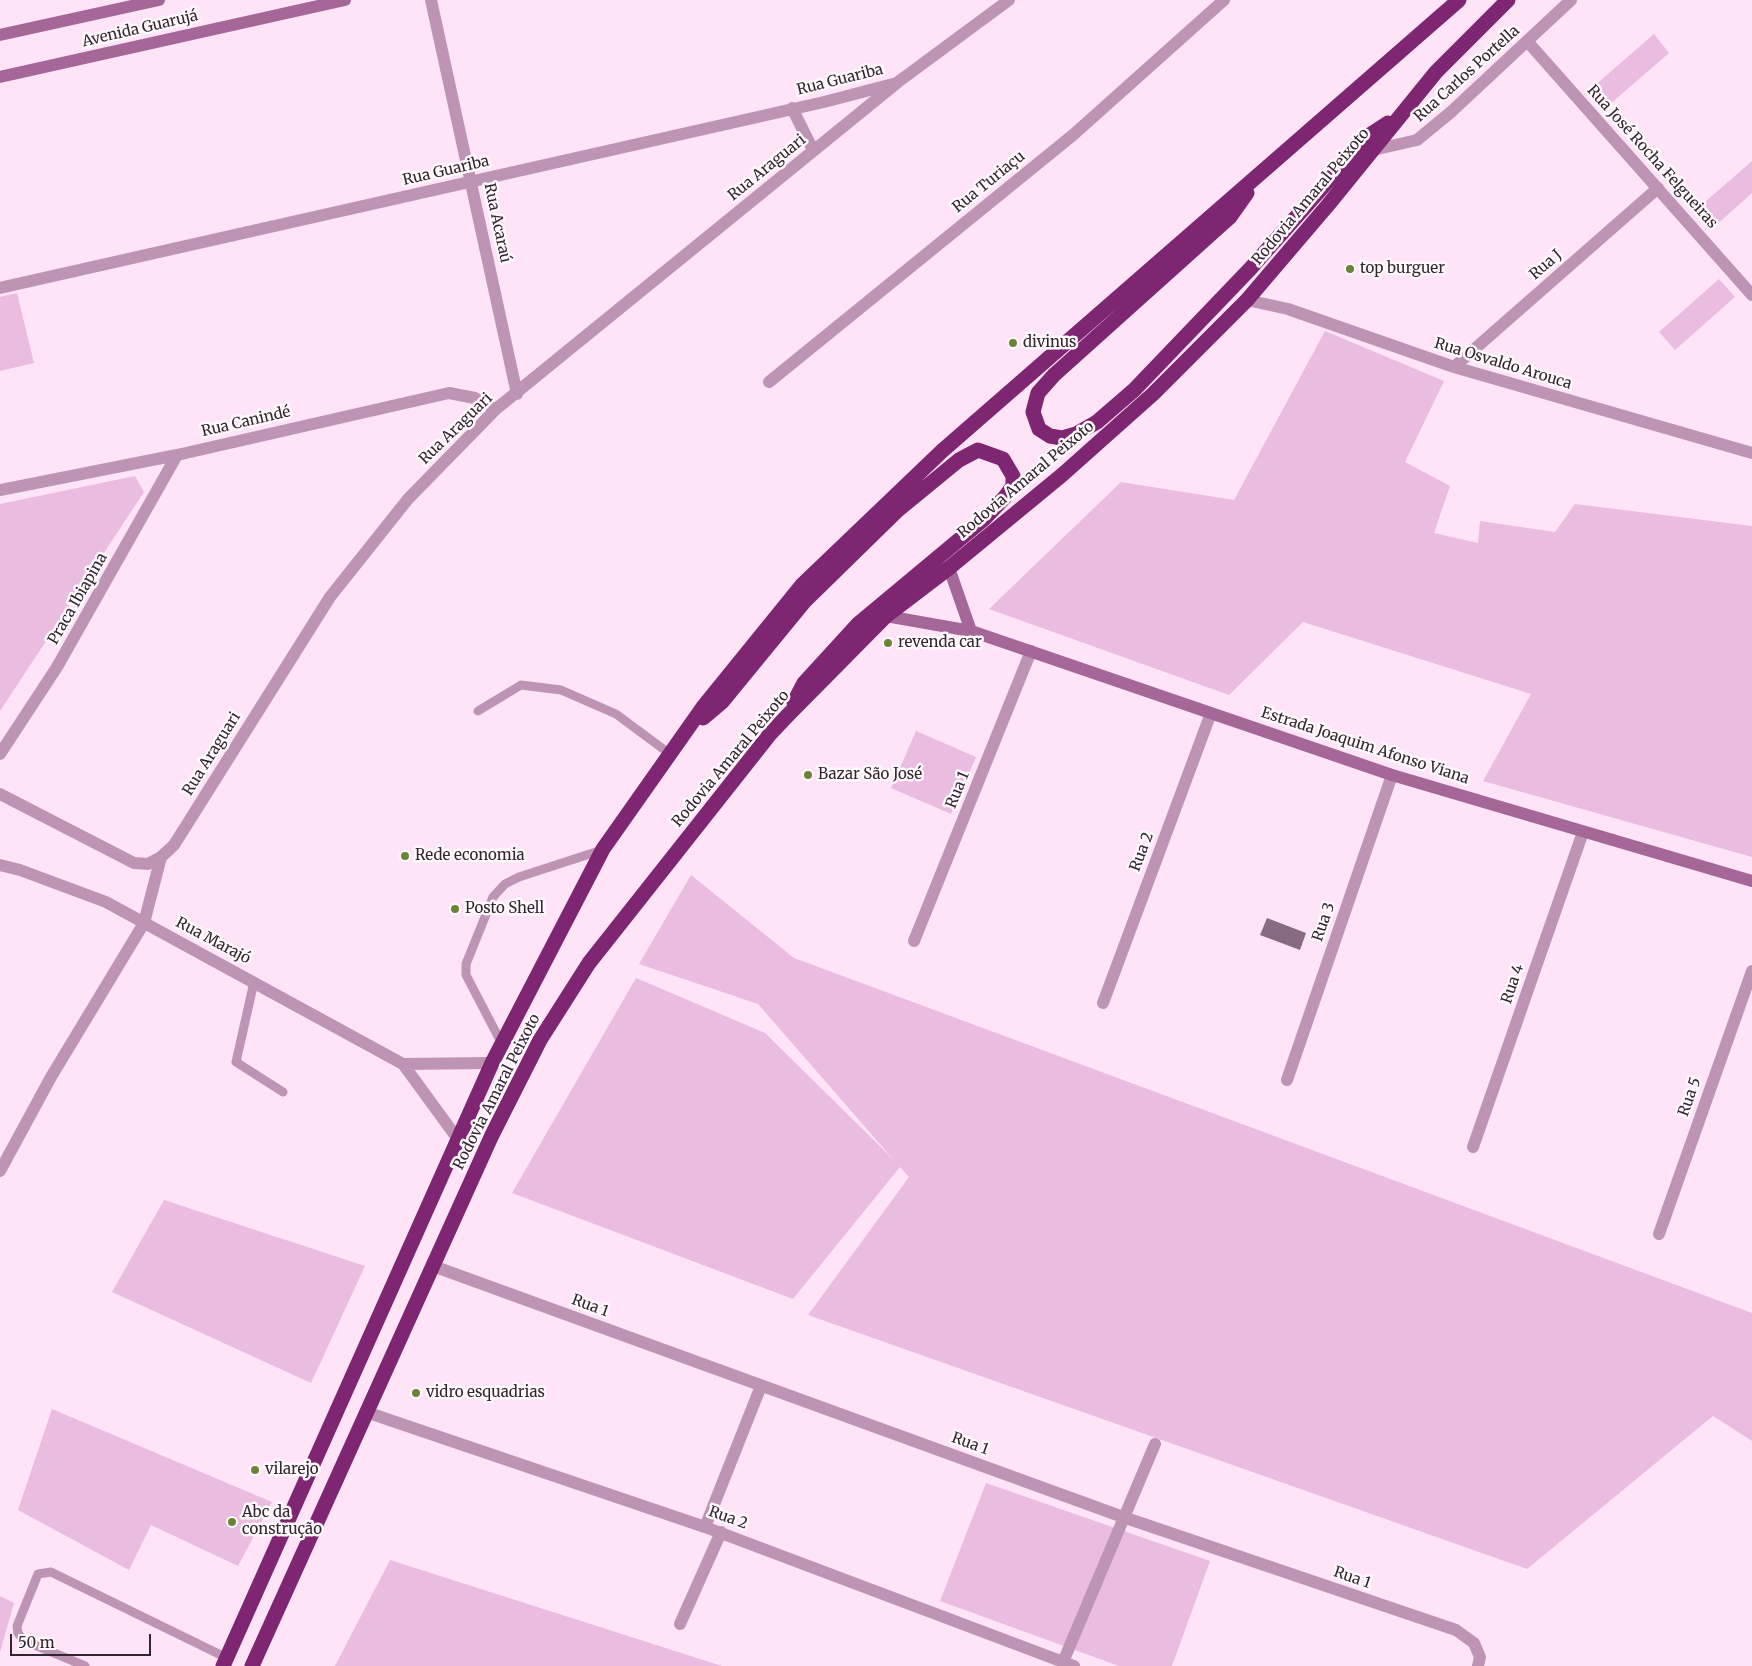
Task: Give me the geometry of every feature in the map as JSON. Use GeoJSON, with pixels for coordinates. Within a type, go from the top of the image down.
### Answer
{"type":"FeatureCollection","features":[{"type":"Feature","properties":{"kind":"highway","name":"Rodovia Amaral Peixoto"},"geometry":{"type":"LineString","coordinates":[[225,1662],[492,1063],[603,849],[704,707],[802,585],[987,411],[1459,0]]}},
{"type":"Feature","properties":{"kind":"highway","name":"Rodovia Amaral Peixoto"},"geometry":{"type":"LineString","coordinates":[[252,1666],[492,1134],[536,1049],[589,962],[689,834],[788,714],[886,616],[950,568],[1062,475],[1153,394],[1247,300],[1436,72],[1508,0]]}},
{"type":"Feature","properties":{"kind":"highway"},"geometry":{"type":"LineString","coordinates":[[1264,170],[1230,217],[1038,392],[1033,412],[1039,429],[1050,436],[1062,438],[1076,434],[1097,422],[1134,390],[1250,269],[1368,136],[1400,116]]}},
{"type":"Feature","properties":{"kind":"highway"},"geometry":{"type":"LineString","coordinates":[[684,735],[722,702],[804,602],[898,510],[959,460],[978,450],[1003,459],[1013,476],[1013,486],[1005,497],[984,519],[858,624],[804,683],[788,714]]}},
{"type":"Feature","properties":{"kind":"street","name":"Avenida Guarujá"},"geometry":{"type":"LineString","coordinates":[[0,35],[159,0]]}},
{"type":"Feature","properties":{"kind":"street","name":"Avenida Guarujá"},"geometry":{"type":"LineString","coordinates":[[0,77],[345,0]]}},
{"type":"Feature","properties":{"kind":"street","name":"Rua Acaraú"},"geometry":{"type":"LineString","coordinates":[[431,0],[472,181],[516,394]]}},
{"type":"Feature","properties":{"kind":"street","name":"Rua Araguari"},"geometry":{"type":"LineString","coordinates":[[161,857],[174,845],[330,597],[408,499],[496,409],[898,82],[1009,0]]}},
{"type":"Feature","properties":{"kind":"street","name":"Rua Turiaçu"},"geometry":{"type":"LineString","coordinates":[[769,382],[1073,135],[1224,0]]}},
{"type":"Feature","properties":{"kind":"street","name":"Rua Carlos Portella"},"geometry":{"type":"LineString","coordinates":[[1372,150],[1417,140],[1451,112],[1571,0]]}},
{"type":"Feature","properties":{"kind":"street","name":"Rua José Rocha Felgueiras"},"geometry":{"type":"LineString","coordinates":[[1527,41],[1752,295]]}},
{"type":"Feature","properties":{"kind":"street","name":"Rua Guariba"},"geometry":{"type":"LineString","coordinates":[[0,288],[792,108],[898,82]]}},
{"type":"Feature","properties":{"kind":"street"},"geometry":{"type":"LineString","coordinates":[[792,108],[814,150]]}},
{"type":"Feature","properties":{"kind":"street","name":"Rua J"},"geometry":{"type":"LineString","coordinates":[[1454,367],[1658,188]]}},
{"type":"Feature","properties":{"kind":"street","name":"Rua Osvaldo Arouca"},"geometry":{"type":"LineString","coordinates":[[1247,300],[1288,310],[1454,367],[1752,453]]}},
{"type":"Feature","properties":{"kind":"street","name":"Rua Canindé"},"geometry":{"type":"LineString","coordinates":[[0,490],[177,455],[449,393],[475,398],[496,409]]}},
{"type":"Feature","properties":{"kind":"street","name":"Praca Ibiapina"},"geometry":{"type":"LineString","coordinates":[[0,754],[57,667],[177,455]]}},
{"type":"Feature","properties":{"kind":"street"},"geometry":{"type":"LineString","coordinates":[[950,568],[971,631]]}},
{"type":"Feature","properties":{"kind":"street","name":"Estrada Joaquim Afonso Viana"},"geometry":{"type":"LineString","coordinates":[[886,616],[971,631],[1392,775],[1752,881]]}},
{"type":"Feature","properties":{"kind":"street","name":"Rua 1"},"geometry":{"type":"LineString","coordinates":[[914,941],[1031,651]]}},
{"type":"Feature","properties":{"kind":"street","name":"Rua 2"},"geometry":{"type":"LineString","coordinates":[[1103,1003],[1211,713]]}},
{"type":"Feature","properties":{"kind":"street","name":"Rua 3"},"geometry":{"type":"LineString","coordinates":[[1287,1080],[1392,775]]}},
{"type":"Feature","properties":{"kind":"street"},"geometry":{"type":"LineString","coordinates":[[0,794],[134,863],[148,864],[161,857]]}},
{"type":"Feature","properties":{"kind":"street","name":"Rua 4"},"geometry":{"type":"LineString","coordinates":[[1473,1147],[1583,832]]}},
{"type":"Feature","properties":{"kind":"street"},"geometry":{"type":"LineString","coordinates":[[0,1171],[51,1077],[144,923],[161,857]]}},
{"type":"Feature","properties":{"kind":"street","name":"Rua Marajó"},"geometry":{"type":"LineString","coordinates":[[0,865],[20,870],[106,902],[403,1064],[457,1138]]}},
{"type":"Feature","properties":{"kind":"street","name":"Rua 5"},"geometry":{"type":"LineString","coordinates":[[1659,1234],[1752,971]]}},
{"type":"Feature","properties":{"kind":"street","name":"Rua Marajó"},"geometry":{"type":"LineString","coordinates":[[403,1064],[492,1063]]}},
{"type":"Feature","properties":{"kind":"street","name":"Rua 1"},"geometry":{"type":"LineString","coordinates":[[433,1266],[1123,1516],[1456,1630],[1474,1643],[1480,1658],[1478,1666]]}},
{"type":"Feature","properties":{"kind":"street"},"geometry":{"type":"LineString","coordinates":[[705,1526],[761,1386]]}},
{"type":"Feature","properties":{"kind":"street","name":"Rua 2"},"geometry":{"type":"LineString","coordinates":[[366,1412],[705,1526],[1069,1664]]}},
{"type":"Feature","properties":{"kind":"street"},"geometry":{"type":"LineString","coordinates":[[1069,1664],[1123,1516],[1155,1444]]}},
{"type":"Feature","properties":{"kind":"street"},"geometry":{"type":"LineString","coordinates":[[680,1624],[721,1532]]}},
{"type":"Feature","properties":{"kind":"lane"},"geometry":{"type":"LineString","coordinates":[[478,711],[521,685],[561,690],[616,714],[670,754]]}},
{"type":"Feature","properties":{"kind":"lane"},"geometry":{"type":"LineString","coordinates":[[502,1044],[466,975],[466,964],[493,897],[504,884],[519,877],[603,849]]}},
{"type":"Feature","properties":{"kind":"lane"},"geometry":{"type":"LineString","coordinates":[[254,982],[236,1062],[283,1092]]}},
{"type":"Feature","properties":{"kind":"lane"},"geometry":{"type":"LineString","coordinates":[[86,1666],[23,1640],[18,1633],[17,1626],[38,1574],[51,1572],[225,1662]]}},
{"type":"Feature","properties":{"kind":"shaded area"},"geometry":{"type":"Polygon","coordinates":[[[1654,34],[1669,53],[1609,105],[1593,87],[1654,34]]]}},
{"type":"Feature","properties":{"kind":"shaded area"},"geometry":{"type":"Polygon","coordinates":[[[1752,161],[1752,193],[1714,227],[1698,208],[1752,161]]]}},
{"type":"Feature","properties":{"kind":"shaded area"},"geometry":{"type":"Polygon","coordinates":[[[1719,279],[1735,297],[1675,350],[1659,332],[1719,279]]]}},
{"type":"Feature","properties":{"kind":"shaded area"},"geometry":{"type":"Polygon","coordinates":[[[17,293],[34,363],[0,371],[0,297],[17,293]]]}},
{"type":"Feature","properties":{"kind":"shaded area"},"geometry":{"type":"Polygon","coordinates":[[[1325,331],[1444,381],[1405,462],[1450,486],[1434,533],[1478,543],[1480,521],[1555,532],[1575,504],[1752,526],[1752,857],[1483,781],[1531,694],[1303,622],[1229,695],[989,609],[1121,482],[1234,500],[1325,331]]]}},
{"type":"Feature","properties":{"kind":"shaded area"},"geometry":{"type":"Polygon","coordinates":[[[135,476],[144,492],[0,711],[0,504],[135,476]]]}},
{"type":"Feature","properties":{"kind":"shaded area"},"geometry":{"type":"Polygon","coordinates":[[[916,731],[976,757],[951,814],[891,788],[916,731]]]}},
{"type":"Feature","properties":{"kind":"shaded area"},"geometry":{"type":"Polygon","coordinates":[[[691,875],[794,958],[1752,1313],[1752,1441],[1713,1416],[1527,1569],[808,1315],[909,1177],[900,1167],[793,1299],[512,1193],[636,978],[765,1033],[893,1159],[758,1004],[639,964],[691,875]]]}},
{"type":"Feature","properties":{"kind":"shaded area"},"geometry":{"type":"Polygon","coordinates":[[[164,1200],[365,1266],[311,1383],[112,1292],[164,1200]]]}},
{"type":"Feature","properties":{"kind":"shaded area"},"geometry":{"type":"Polygon","coordinates":[[[52,1409],[272,1502],[238,1566],[151,1525],[129,1570],[18,1510],[52,1409]]]}},
{"type":"Feature","properties":{"kind":"shaded area"},"geometry":{"type":"Polygon","coordinates":[[[986,1483],[1210,1561],[1172,1666],[1119,1666],[940,1601],[986,1483]]]}},
{"type":"Feature","properties":{"kind":"shaded area"},"geometry":{"type":"Polygon","coordinates":[[[390,1560],[722,1666],[335,1666],[390,1560]]]}},
{"type":"Feature","properties":{"kind":"shaded area"},"geometry":{"type":"Polygon","coordinates":[[[0,1596],[14,1603],[0,1652],[0,1596]]]}},
{"type":"Feature","properties":{"kind":"building"},"geometry":{"type":"Polygon","coordinates":[[[1267,918],[1306,933],[1300,950],[1260,935],[1267,918]]]}},
{"type":"Feature","properties":{"kind":"place","name":"top burguer"},"geometry":{"type":"Point","coordinates":[1350,269]}},
{"type":"Feature","properties":{"kind":"place","name":"divinus"},"geometry":{"type":"Point","coordinates":[1013,343]}},
{"type":"Feature","properties":{"kind":"place","name":"revenda car"},"geometry":{"type":"Point","coordinates":[888,643]}},
{"type":"Feature","properties":{"kind":"place","name":"Bazar São José"},"geometry":{"type":"Point","coordinates":[808,775]}},
{"type":"Feature","properties":{"kind":"place","name":"Rede economia"},"geometry":{"type":"Point","coordinates":[405,856]}},
{"type":"Feature","properties":{"kind":"place","name":"Posto Shell"},"geometry":{"type":"Point","coordinates":[455,909]}},
{"type":"Feature","properties":{"kind":"place","name":"vidro esquadrias"},"geometry":{"type":"Point","coordinates":[416,1393]}},
{"type":"Feature","properties":{"kind":"place","name":"vilarejo"},"geometry":{"type":"Point","coordinates":[255,1470]}},
{"type":"Feature","properties":{"kind":"place","name":"Abc da construção"},"geometry":{"type":"Point","coordinates":[232,1522]}}]}
